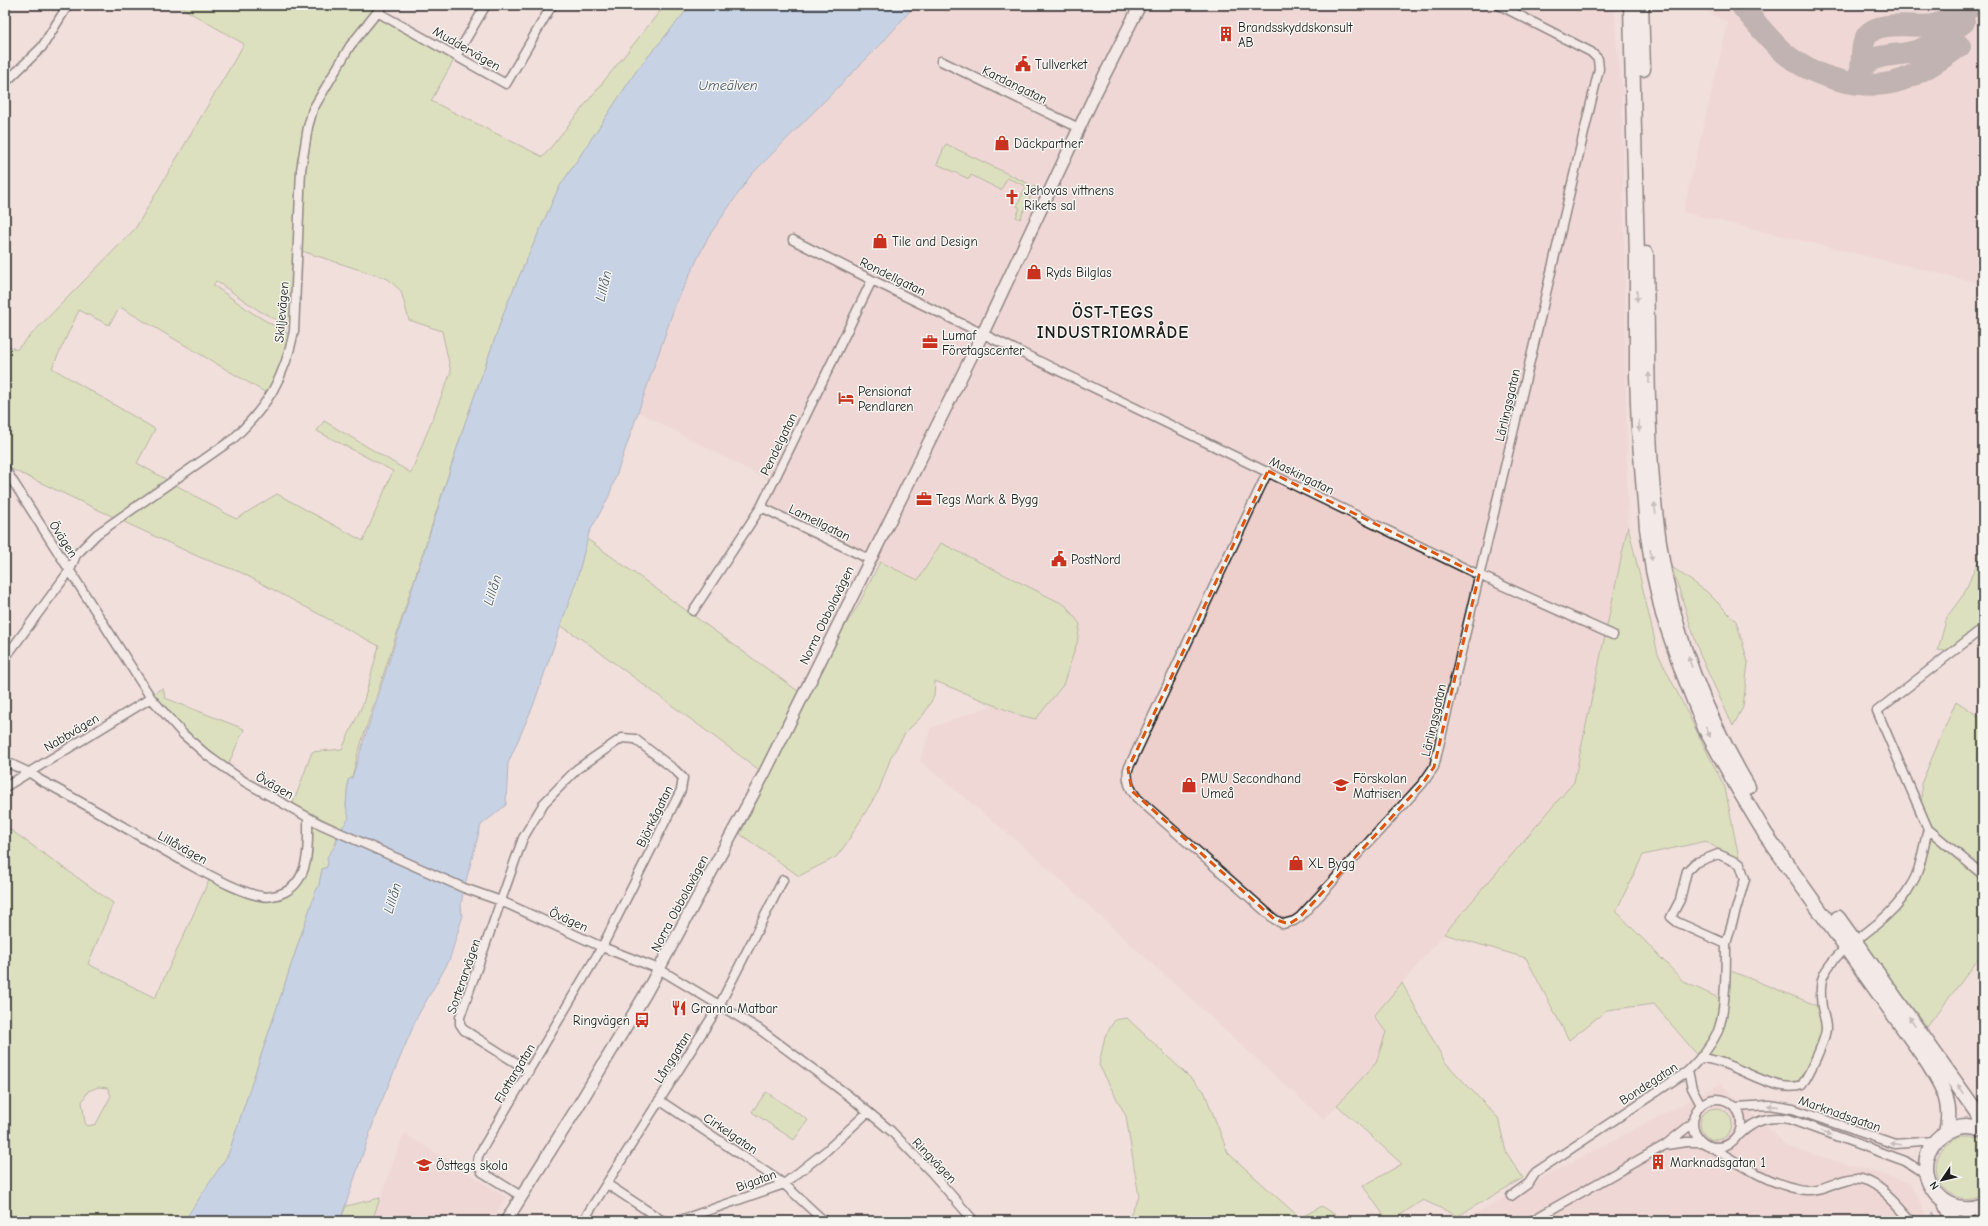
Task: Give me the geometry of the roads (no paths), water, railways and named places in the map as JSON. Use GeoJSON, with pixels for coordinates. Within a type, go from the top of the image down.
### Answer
{"type":"FeatureCollection","features":[{"type":"Feature","properties":{"kind":"highway"},"geometry":{"type":"LineString","coordinates":[[1631,5],[1637,259],[1637,375],[1639,430],[1647,528],[1653,570],[1663,614],[1682,670],[1705,728],[1720,757],[1766,835],[1932,1069],[1947,1096],[1949,1120],[1946,1132]]}},
{"type":"Feature","properties":{"kind":"highway"},"geometry":{"type":"LineString","coordinates":[[1641,5],[1651,462],[1659,543],[1672,607],[1697,681],[1711,716],[1741,775],[1764,815],[1983,1121]]}},
{"type":"Feature","properties":{"kind":"highway"},"geometry":{"type":"LineString","coordinates":[[1953,1221],[1944,1201],[1932,1189],[1927,1175],[1927,1158],[1935,1141],[1946,1132],[1967,1126],[1983,1130]]}},
{"type":"Feature","properties":{"kind":"highway"},"geometry":{"type":"LineString","coordinates":[[1944,1201],[1960,1208],[1972,1208],[1983,1205]]}},
{"type":"Feature","properties":{"kind":"highway"},"geometry":{"type":"LineString","coordinates":[[1981,1221],[1983,1214]]}},
{"type":"Feature","properties":{"kind":"street"},"geometry":{"type":"LineString","coordinates":[[5,83],[42,47],[68,5]]}},
{"type":"Feature","properties":{"kind":"street","name":"Skiljevägen"},"geometry":{"type":"LineString","coordinates":[[70,570],[76,555],[97,534],[233,439],[250,424],[272,394],[290,353],[294,331],[301,170],[308,127],[314,109],[350,46],[384,5]]}},
{"type":"Feature","properties":{"kind":"street"},"geometry":{"type":"LineString","coordinates":[[456,56],[486,5]]}},
{"type":"Feature","properties":{"kind":"street","name":"Muddervägen"},"geometry":{"type":"LineString","coordinates":[[377,12],[506,84],[552,5]]}},
{"type":"Feature","properties":{"kind":"street","name":"Norra Obbolavägen"},"geometry":{"type":"LineString","coordinates":[[506,1221],[577,1108],[659,969],[764,774],[852,599],[869,559],[983,332],[1079,128],[1140,5]]}},
{"type":"Feature","properties":{"kind":"street","name":"Lärlingsgatan"},"geometry":{"type":"LineString","coordinates":[[1268,471],[1128,770],[1127,776],[1132,791],[1137,798],[1274,919],[1283,924],[1289,924],[1300,917],[1423,783],[1434,767],[1599,69],[1598,59],[1591,52],[1499,5]]}},
{"type":"Feature","properties":{"kind":"street","name":"Kardangatan"},"geometry":{"type":"LineString","coordinates":[[941,61],[1079,128]]}},
{"type":"Feature","properties":{"kind":"street","name":"Rondellgatan"},"geometry":{"type":"LineString","coordinates":[[793,240],[872,280],[983,332]]}},
{"type":"Feature","properties":{"kind":"street","name":"Pendelgatan"},"geometry":{"type":"LineString","coordinates":[[693,611],[761,506],[872,280]]}},
{"type":"Feature","properties":{"kind":"street","name":"Maskingatan"},"geometry":{"type":"LineString","coordinates":[[983,332],[1479,575],[1613,635]]}},
{"type":"Feature","properties":{"kind":"street","name":"Övägen"},"geometry":{"type":"LineString","coordinates":[[5,469],[151,698],[183,734],[226,769],[245,782],[320,824],[464,888],[501,901],[602,947],[659,969]]}},
{"type":"Feature","properties":{"kind":"street","name":"Lamellgatan"},"geometry":{"type":"LineString","coordinates":[[761,506],[869,559]]}},
{"type":"Feature","properties":{"kind":"street"},"geometry":{"type":"LineString","coordinates":[[5,658],[70,570]]}},
{"type":"Feature","properties":{"kind":"street"},"geometry":{"type":"LineString","coordinates":[[1983,628],[1877,711],[1928,829],[1983,875]]}},
{"type":"Feature","properties":{"kind":"street","name":"Nabbvägen"},"geometry":{"type":"LineString","coordinates":[[5,787],[151,698]]}},
{"type":"Feature","properties":{"kind":"street","name":"Björkågatan"},"geometry":{"type":"LineString","coordinates":[[501,901],[523,838],[544,803],[576,769],[622,738],[635,739],[684,778],[681,790],[602,947]]}},
{"type":"Feature","properties":{"kind":"street","name":"Lillåvägen"},"geometry":{"type":"LineString","coordinates":[[5,761],[27,773],[35,775],[40,780],[89,805],[151,843],[211,876],[262,897],[286,892],[295,884],[303,873],[308,844],[308,818]]}},
{"type":"Feature","properties":{"kind":"street"},"geometry":{"type":"LineString","coordinates":[[1859,938],[1878,924],[1898,903],[1912,884],[1928,829]]}},
{"type":"Feature","properties":{"kind":"street","name":"Bondegatan"},"geometry":{"type":"LineString","coordinates":[[1511,1196],[1529,1183],[1536,1172],[1688,1071],[1700,1058],[1718,1031],[1724,1001],[1726,944],[1745,879],[1740,864],[1718,854],[1695,863],[1687,871],[1680,900],[1671,917],[1677,922],[1726,944]]}},
{"type":"Feature","properties":{"kind":"street","name":"Långgatan"},"geometry":{"type":"LineString","coordinates":[[583,1221],[719,1006],[783,880]]}},
{"type":"Feature","properties":{"kind":"street","name":"Sorterarvägen"},"geometry":{"type":"LineString","coordinates":[[501,901],[460,1017],[460,1024],[464,1030],[529,1071]]}},
{"type":"Feature","properties":{"kind":"street","name":"Flottargatan"},"geometry":{"type":"LineString","coordinates":[[521,1196],[482,1172],[477,1160],[602,947]]}},
{"type":"Feature","properties":{"kind":"street"},"geometry":{"type":"LineString","coordinates":[[1700,1058],[1722,1062],[1750,1075],[1784,1087],[1795,1088],[1802,1085],[1816,1056],[1826,1030],[1822,997],[1822,978],[1827,967],[1842,951]]}},
{"type":"Feature","properties":{"kind":"street","name":"Ringvägen"},"geometry":{"type":"LineString","coordinates":[[659,969],[774,1040],[868,1112],[891,1131],[932,1173],[974,1221]]}},
{"type":"Feature","properties":{"kind":"street"},"geometry":{"type":"LineString","coordinates":[[1688,1071],[1692,1088],[1701,1105]]}},
{"type":"Feature","properties":{"kind":"street"},"geometry":{"type":"LineString","coordinates":[[1711,1147],[1725,1146],[1732,1143],[1739,1135],[1742,1121],[1736,1107],[1723,1099],[1715,1099],[1701,1105],[1694,1116],[1693,1123],[1697,1137],[1702,1142],[1752,1172],[1777,1183],[1805,1191],[1832,1186],[1850,1178],[1865,1179],[1891,1196],[1912,1221]]}},
{"type":"Feature","properties":{"kind":"street","name":"Cirkelgatan"},"geometry":{"type":"LineString","coordinates":[[659,1100],[784,1184],[824,1221]]}},
{"type":"Feature","properties":{"kind":"street","name":"Marknadsgatan"},"geometry":{"type":"LineString","coordinates":[[1736,1107],[1769,1105],[1793,1109],[1895,1144],[1935,1141]]}},
{"type":"Feature","properties":{"kind":"street","name":"Bigatan"},"geometry":{"type":"LineString","coordinates":[[678,1221],[784,1184],[828,1150],[868,1112]]}},
{"type":"Feature","properties":{"kind":"street","name":"Marknadsgatan"},"geometry":{"type":"LineString","coordinates":[[1739,1135],[1756,1121],[1764,1118],[1774,1117],[1789,1119],[1905,1161],[1927,1175]]}},
{"type":"Feature","properties":{"kind":"street"},"geometry":{"type":"LineString","coordinates":[[1531,1221],[1665,1145],[1693,1123]]}},
{"type":"Feature","properties":{"kind":"street"},"geometry":{"type":"LineString","coordinates":[[1665,1145],[1686,1142],[1702,1142]]}},
{"type":"Feature","properties":{"kind":"street"},"geometry":{"type":"LineString","coordinates":[[607,1184],[663,1221]]}},
{"type":"Feature","properties":{"kind":"water","name":"Umeälven"},"geometry":{"type":"Polygon","coordinates":[[[691,5],[915,5],[883,42],[751,175],[708,237],[676,303],[609,496],[589,533],[577,579],[533,706],[508,763],[506,805],[481,825],[464,888],[461,904],[462,918],[449,961],[418,1015],[377,1112],[340,1221],[184,1221],[228,1155],[315,893],[319,885],[322,869],[327,867],[327,857],[337,843],[337,835],[349,818],[346,806],[348,780],[352,778],[465,423],[507,304],[558,189],[637,70],[691,5]]]}},
{"type":"Feature","properties":{"kind":"waterway"},"geometry":{"type":"LineString","coordinates":[[1933,1213],[1937,1221]]}},
{"type":"Feature","properties":{"kind":"place","name":"Brandsskyddskonsult AB"},"geometry":{"type":"Point","coordinates":[1226,34]}},
{"type":"Feature","properties":{"kind":"place","name":"Tullverket"},"geometry":{"type":"Point","coordinates":[1023,64]}},
{"type":"Feature","properties":{"kind":"place","name":"Däckpartner"},"geometry":{"type":"Point","coordinates":[1002,143]}},
{"type":"Feature","properties":{"kind":"place","name":"Jehovas vittnens Rikets sal"},"geometry":{"type":"Point","coordinates":[1012,197]}},
{"type":"Feature","properties":{"kind":"place","name":"Tile and Design"},"geometry":{"type":"Point","coordinates":[880,241]}},
{"type":"Feature","properties":{"kind":"place","name":"Ryds Bilglas"},"geometry":{"type":"Point","coordinates":[1034,272]}},
{"type":"Feature","properties":{"kind":"place","name":"Lumaf Företagscenter"},"geometry":{"type":"Point","coordinates":[930,342]}},
{"type":"Feature","properties":{"kind":"place","name":"Pensionat Pendlaren"},"geometry":{"type":"Point","coordinates":[846,398]}},
{"type":"Feature","properties":{"kind":"place","name":"Tegs Mark & Bygg"},"geometry":{"type":"Point","coordinates":[924,499]}},
{"type":"Feature","properties":{"kind":"place","name":"PostNord"},"geometry":{"type":"Point","coordinates":[1059,559]}},
{"type":"Feature","properties":{"kind":"place","name":"PMU Secondhand Umeå"},"geometry":{"type":"Point","coordinates":[1189,785]}},
{"type":"Feature","properties":{"kind":"place","name":"Förskolan Matrisen"},"geometry":{"type":"Point","coordinates":[1341,785]}},
{"type":"Feature","properties":{"kind":"place","name":"XL Bygg"},"geometry":{"type":"Point","coordinates":[1296,863]}},
{"type":"Feature","properties":{"kind":"place","name":"Granna Matbar"},"geometry":{"type":"Point","coordinates":[679,1008]}},
{"type":"Feature","properties":{"kind":"place","name":"Ringvägen"},"geometry":{"type":"Point","coordinates":[642,1020]}},
{"type":"Feature","properties":{"kind":"place","name":"Marknadsgatan 1"},"geometry":{"type":"Point","coordinates":[1658,1162]}},
{"type":"Feature","properties":{"kind":"place","name":"Östtegs skola"},"geometry":{"type":"Point","coordinates":[424,1165]}},
{"type":"Feature","properties":{"kind":"district","name":"ÖST-TEGS INDUSTRIOMRÅDE"},"geometry":{"type":"Point","coordinates":[1113,322]}},
{"type":"Feature","properties":{"kind":"water label","name":"Lillån"},"geometry":{"type":"Point","coordinates":[603,286]}},
{"type":"Feature","properties":{"kind":"water label","name":"Lillån"},"geometry":{"type":"Point","coordinates":[492,590]}},
{"type":"Feature","properties":{"kind":"water label","name":"Lillån"},"geometry":{"type":"Point","coordinates":[392,898]}}]}
